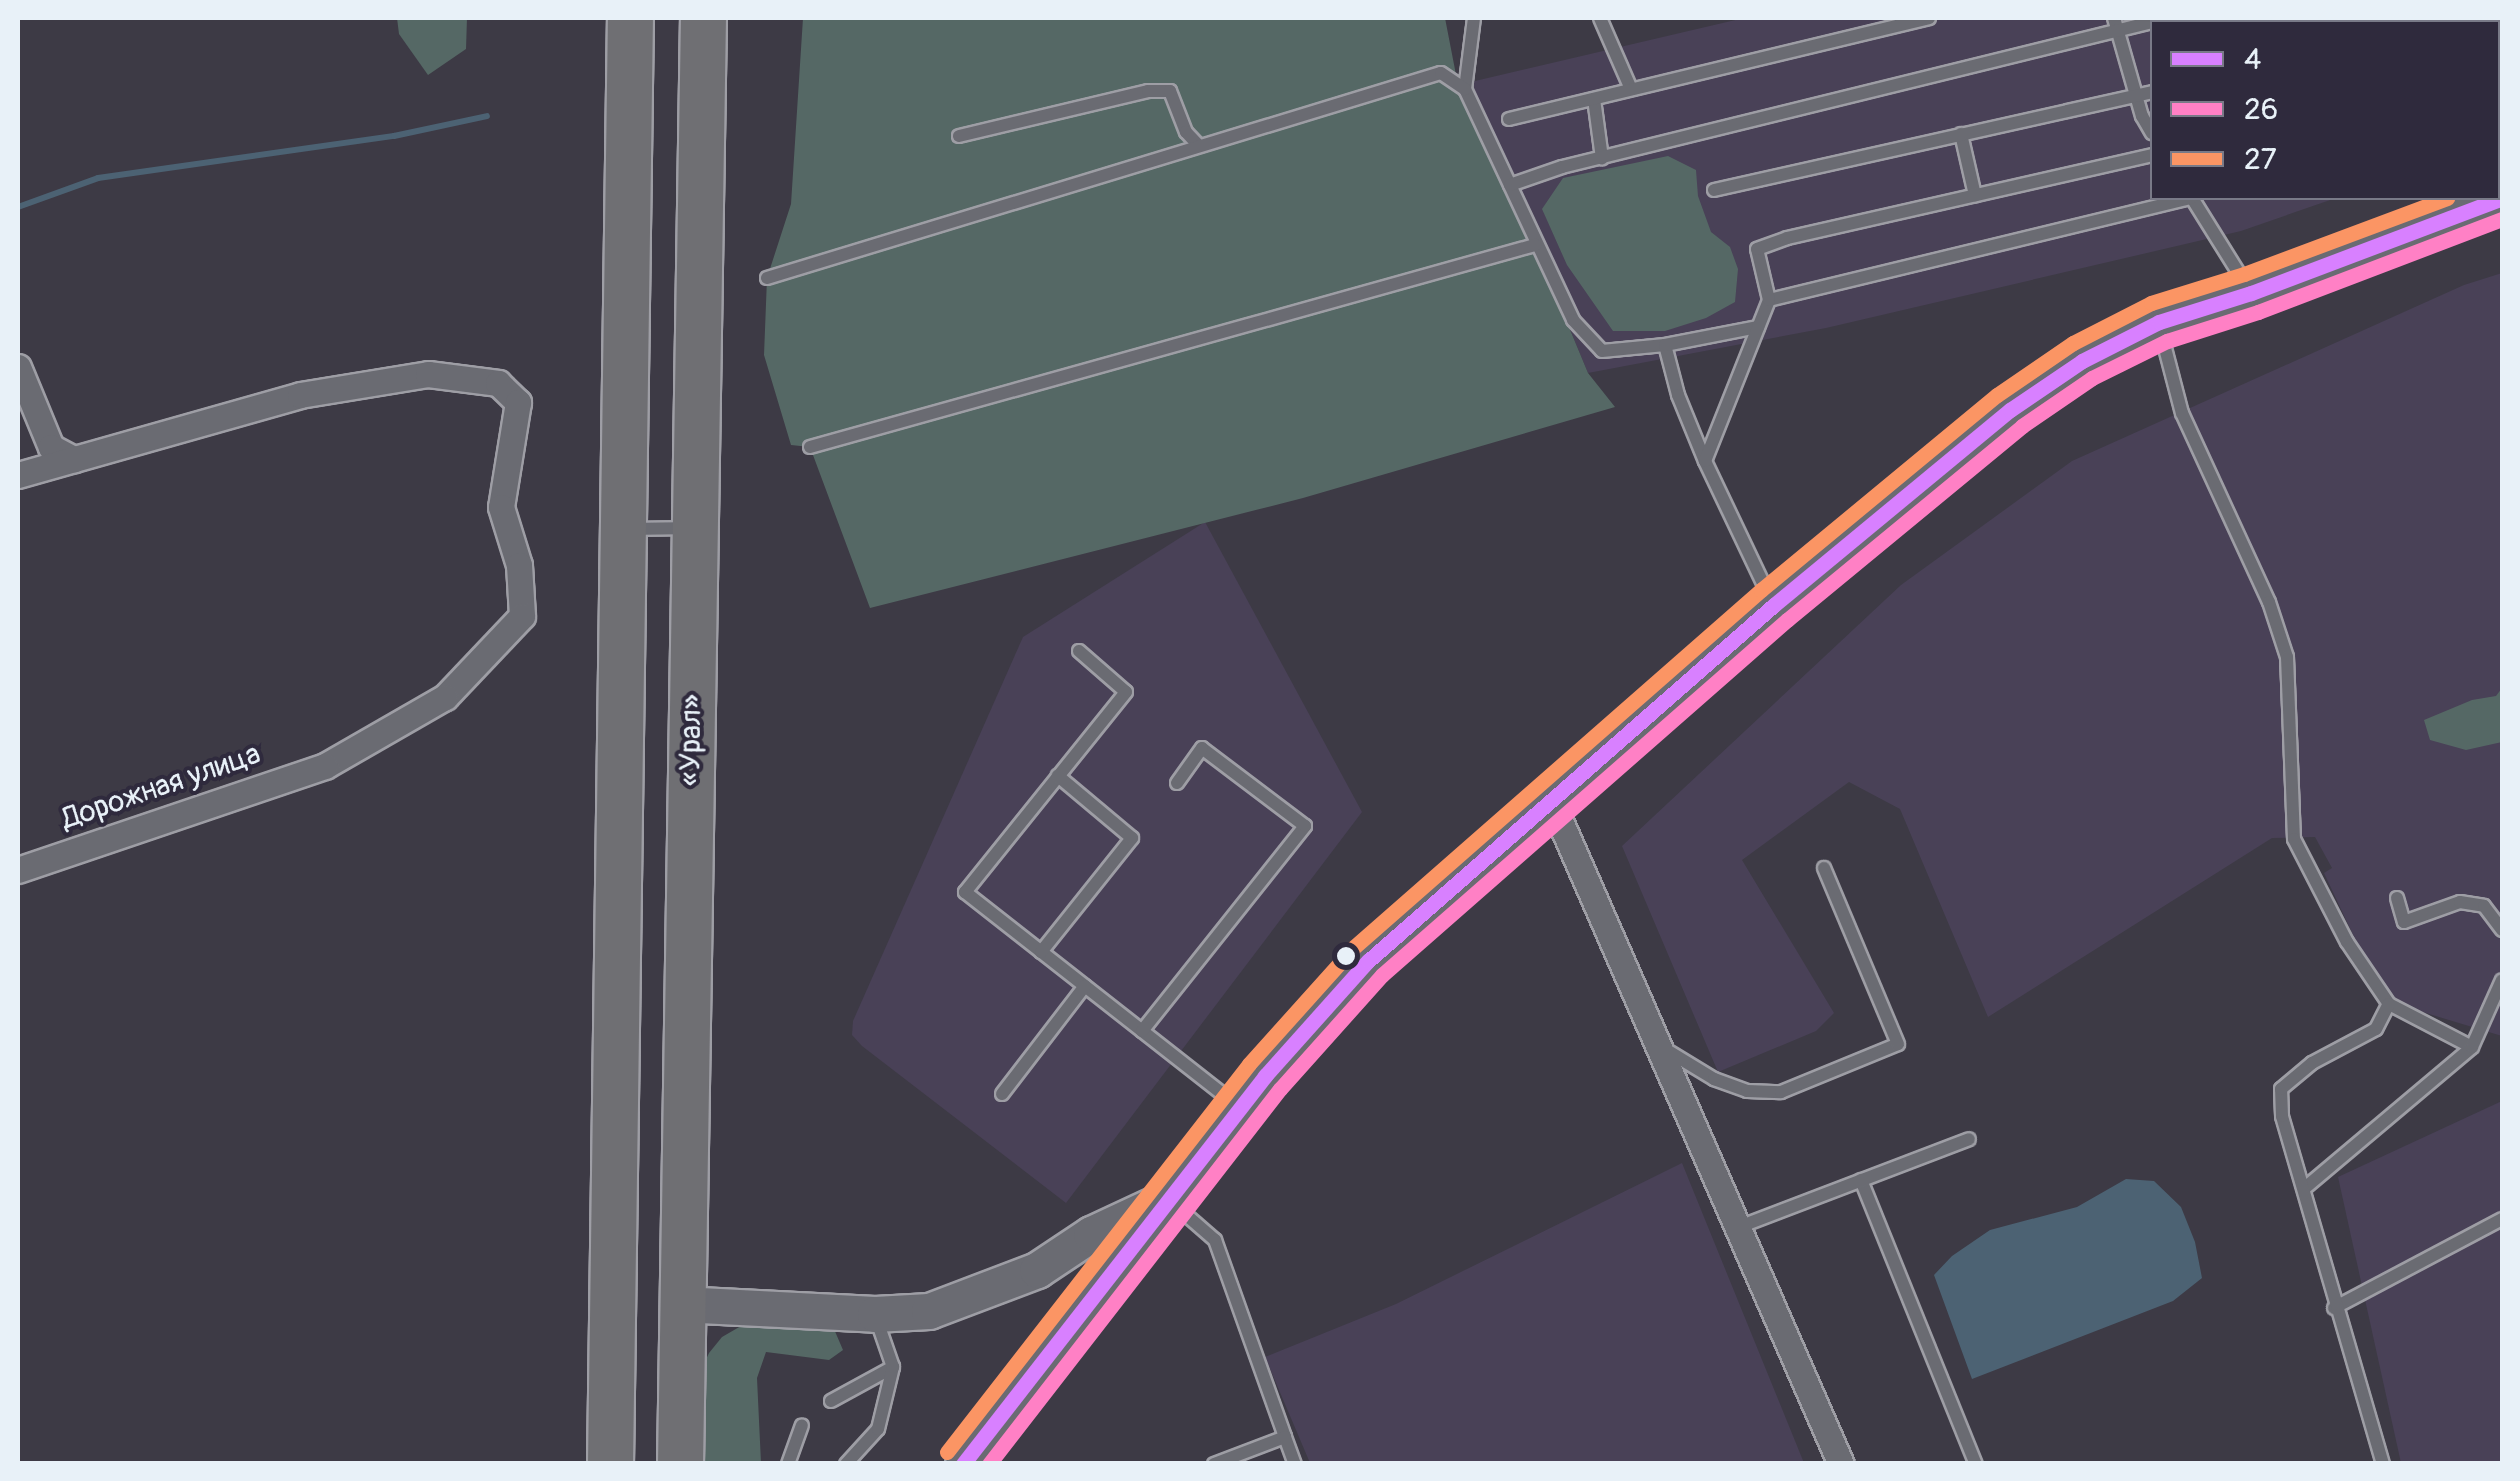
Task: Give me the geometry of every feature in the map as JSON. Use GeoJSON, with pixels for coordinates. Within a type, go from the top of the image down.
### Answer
{"type":"FeatureCollection","features":[{"type":"Feature","properties":{"kind":"highway"},"geometry":{"type":"LineString","coordinates":[[610,1464],[630,18]]}},
{"type":"Feature","properties":{"kind":"highway","name":"«Урал»"},"geometry":{"type":"LineString","coordinates":[[680,1464],[703,18]]}},
{"type":"Feature","properties":{"kind":"street"},"geometry":{"type":"LineString","coordinates":[[963,1464],[1167,1198],[1368,961],[1774,605],[2010,410],[2082,360],[2159,322],[2251,293],[2497,200]]}},
{"type":"Feature","properties":{"kind":"street"},"geometry":{"type":"LineString","coordinates":[[18,367],[51,446],[74,459]]}},
{"type":"Feature","properties":{"kind":"street","name":"Дорожная улица"},"geometry":{"type":"LineString","coordinates":[[18,870],[325,766],[445,697],[522,616],[519,565],[501,506],[518,402],[498,383],[428,374],[300,395],[74,459]]}},
{"type":"Feature","properties":{"kind":"street"},"geometry":{"type":"LineString","coordinates":[[18,476],[74,459]]}},
{"type":"Feature","properties":{"kind":"street"},"geometry":{"type":"LineString","coordinates":[[1550,798],[1841,1464]]}},
{"type":"Feature","properties":{"kind":"street"},"geometry":{"type":"LineString","coordinates":[[680,1304],[875,1314],[929,1311],[1036,1270],[1091,1234],[1167,1198]]}},
{"type":"Feature","properties":{"kind":"street"},"geometry":{"type":"LineString","coordinates":[[1091,1234],[1115,1247],[1120,1260]]}},
{"type":"Feature","properties":{"kind":"lane"},"geometry":{"type":"LineString","coordinates":[[1474,18],[1466,89],[1534,245],[1573,320],[1602,352],[1758,328]]}},
{"type":"Feature","properties":{"kind":"lane"},"geometry":{"type":"LineString","coordinates":[[1600,18],[1631,90]]}},
{"type":"Feature","properties":{"kind":"lane"},"geometry":{"type":"LineString","coordinates":[[1509,119],[1928,18]]}},
{"type":"Feature","properties":{"kind":"lane"},"geometry":{"type":"LineString","coordinates":[[2114,18],[2136,97],[2150,128]]}},
{"type":"Feature","properties":{"kind":"lane"},"geometry":{"type":"LineString","coordinates":[[1510,185],[1602,158],[2150,23]]}},
{"type":"Feature","properties":{"kind":"lane"},"geometry":{"type":"LineString","coordinates":[[766,278],[1441,73],[1466,89]]}},
{"type":"Feature","properties":{"kind":"lane"},"geometry":{"type":"LineString","coordinates":[[958,136],[1148,91],[1170,91],[1186,132],[1198,144]]}},
{"type":"Feature","properties":{"kind":"lane"},"geometry":{"type":"LineString","coordinates":[[1714,190],[2150,93]]}},
{"type":"Feature","properties":{"kind":"lane"},"geometry":{"type":"LineString","coordinates":[[1594,99],[1602,158]]}},
{"type":"Feature","properties":{"kind":"lane"},"geometry":{"type":"LineString","coordinates":[[1961,134],[1974,195]]}},
{"type":"Feature","properties":{"kind":"lane"},"geometry":{"type":"LineString","coordinates":[[1705,461],[1769,300],[1757,250],[1786,238],[2150,155]]}},
{"type":"Feature","properties":{"kind":"lane"},"geometry":{"type":"LineString","coordinates":[[1769,300],[2184,200]]}},
{"type":"Feature","properties":{"kind":"lane"},"geometry":{"type":"LineString","coordinates":[[2193,200],[2251,293]]}},
{"type":"Feature","properties":{"kind":"lane"},"geometry":{"type":"LineString","coordinates":[[810,447],[1534,245]]}},
{"type":"Feature","properties":{"kind":"lane"},"geometry":{"type":"LineString","coordinates":[[2159,322],[2182,413],[2269,602],[2286,656],[2294,839],[2347,942],[2390,1004],[2472,1046]]}},
{"type":"Feature","properties":{"kind":"lane"},"geometry":{"type":"LineString","coordinates":[[1665,345],[1678,395],[1705,461],[1774,605]]}},
{"type":"Feature","properties":{"kind":"lane"},"geometry":{"type":"LineString","coordinates":[[625,529],[695,528]]}},
{"type":"Feature","properties":{"kind":"lane"},"geometry":{"type":"LineString","coordinates":[[1078,651],[1126,692],[965,892],[1241,1109]]}},
{"type":"Feature","properties":{"kind":"lane"},"geometry":{"type":"LineString","coordinates":[[1142,1031],[1305,826],[1202,748],[1177,783]]}},
{"type":"Feature","properties":{"kind":"lane"},"geometry":{"type":"LineString","coordinates":[[1041,952],[1132,838],[1058,776]]}},
{"type":"Feature","properties":{"kind":"lane"},"geometry":{"type":"LineString","coordinates":[[1661,1047],[1714,1079],[1748,1091],[1781,1092],[1898,1044],[1824,868]]}},
{"type":"Feature","properties":{"kind":"lane"},"geometry":{"type":"LineString","coordinates":[[2397,898],[2404,922],[2460,902],[2484,906],[2502,930]]}},
{"type":"Feature","properties":{"kind":"lane"},"geometry":{"type":"LineString","coordinates":[[2306,1187],[2472,1046],[2502,980]]}},
{"type":"Feature","properties":{"kind":"lane"},"geometry":{"type":"LineString","coordinates":[[1002,1094],[1084,986]]}},
{"type":"Feature","properties":{"kind":"lane"},"geometry":{"type":"LineString","coordinates":[[2383,1464],[2334,1308],[2306,1187],[2282,1116],[2281,1089],[2312,1063],[2376,1029],[2390,1004]]}},
{"type":"Feature","properties":{"kind":"lane"},"geometry":{"type":"LineString","coordinates":[[1738,1227],[1969,1139]]}},
{"type":"Feature","properties":{"kind":"lane"},"geometry":{"type":"LineString","coordinates":[[1861,1180],[1976,1464]]}},
{"type":"Feature","properties":{"kind":"lane"},"geometry":{"type":"LineString","coordinates":[[1167,1198],[1214,1240],[1295,1464]]}},
{"type":"Feature","properties":{"kind":"lane"},"geometry":{"type":"LineString","coordinates":[[2334,1308],[2502,1218]]}},
{"type":"Feature","properties":{"kind":"lane"},"geometry":{"type":"LineString","coordinates":[[846,1464],[878,1430],[893,1368],[875,1314]]}},
{"type":"Feature","properties":{"kind":"lane"},"geometry":{"type":"LineString","coordinates":[[831,1401],[893,1368]]}},
{"type":"Feature","properties":{"kind":"lane"},"geometry":{"type":"LineString","coordinates":[[788,1464],[802,1425]]}},
{"type":"Feature","properties":{"kind":"lane"},"geometry":{"type":"LineString","coordinates":[[1214,1464],[1285,1437]]}},
{"type":"Feature","properties":{"kind":"shaded area"},"geometry":{"type":"Polygon","coordinates":[[[397,18],[467,18],[466,49],[428,75],[399,34],[397,18]]]}},
{"type":"Feature","properties":{"kind":"shaded area"},"geometry":{"type":"Polygon","coordinates":[[[803,18],[1445,18],[1458,85],[1510,185],[1588,373],[1615,407],[1303,498],[870,608],[810,447],[791,445],[764,355],[767,278],[791,204],[803,18]]]}},
{"type":"Feature","properties":{"kind":"shaded area"},"geometry":{"type":"Polygon","coordinates":[[[1744,18],[2502,18],[2500,140],[2500,20],[2150,20],[2150,200],[2330,200],[2241,231],[1826,328],[1588,373],[1510,185],[1458,85],[1744,18]]]}},
{"type":"Feature","properties":{"kind":"shaded area"},"geometry":{"type":"Polygon","coordinates":[[[1668,156],[1696,170],[1698,196],[1711,232],[1730,247],[1738,269],[1735,302],[1706,318],[1665,331],[1613,331],[1567,265],[1542,209],[1563,178],[1668,156]]]}},
{"type":"Feature","properties":{"kind":"shaded area"},"geometry":{"type":"Polygon","coordinates":[[[2502,273],[2502,1036],[2396,1004],[2370,971],[2324,873],[2332,868],[2315,837],[2272,838],[1988,1017],[1900,809],[1849,782],[1742,860],[1834,1013],[1816,1031],[1718,1072],[1622,846],[1901,585],[2072,461],[2464,285],[2502,273]]]}},
{"type":"Feature","properties":{"kind":"shaded area"},"geometry":{"type":"Polygon","coordinates":[[[1205,522],[1362,812],[1066,1203],[862,1046],[852,1035],[853,1021],[1023,637],[1205,522]]]}},
{"type":"Feature","properties":{"kind":"shaded area"},"geometry":{"type":"Polygon","coordinates":[[[2502,688],[2502,742],[2466,750],[2430,740],[2424,720],[2472,700],[2496,696],[2502,688]]]}},
{"type":"Feature","properties":{"kind":"shaded area"},"geometry":{"type":"Polygon","coordinates":[[[2502,1101],[2502,1463],[2401,1463],[2338,1177],[2502,1101]]]}},
{"type":"Feature","properties":{"kind":"shaded area"},"geometry":{"type":"Polygon","coordinates":[[[1682,1163],[1804,1463],[1310,1463],[1265,1357],[1396,1304],[1682,1163]]]}},
{"type":"Feature","properties":{"kind":"shaded area"},"geometry":{"type":"Polygon","coordinates":[[[775,1321],[834,1329],[843,1350],[829,1360],[766,1352],[757,1378],[761,1463],[701,1463],[701,1370],[709,1353],[722,1337],[741,1326],[775,1321]]]}},
{"type":"Feature","properties":{"kind":"water"},"geometry":{"type":"Polygon","coordinates":[[[2126,1179],[2154,1181],[2181,1207],[2195,1242],[2202,1278],[2173,1301],[1972,1379],[1934,1275],[1952,1256],[1990,1230],[2077,1207],[2126,1179]]]}},
{"type":"Feature","properties":{"kind":"waterway"},"geometry":{"type":"LineString","coordinates":[[18,207],[98,178],[394,136],[487,116]]}},
{"type":"Feature","properties":{"kind":"transit line","name":"27"},"geometry":{"type":"LineString","coordinates":[[947,1452],[1249,1064],[1353,948],[1761,590],[1997,395],[2073,343],[2151,303],[2244,274],[2442,200]]}},
{"type":"Feature","properties":{"kind":"transit line","name":"4"},"geometry":{"type":"LineString","coordinates":[[963,1464],[1265,1076],[1368,961],[1774,605],[2010,410],[2082,361],[2159,322],[2251,293],[2497,200]]}},
{"type":"Feature","properties":{"kind":"transit line","name":"26"},"geometry":{"type":"LineString","coordinates":[[989,1464],[1280,1089],[1382,975],[1787,620],[2022,426],[2092,378],[2167,341],[2258,312],[2502,219]]}}]}
